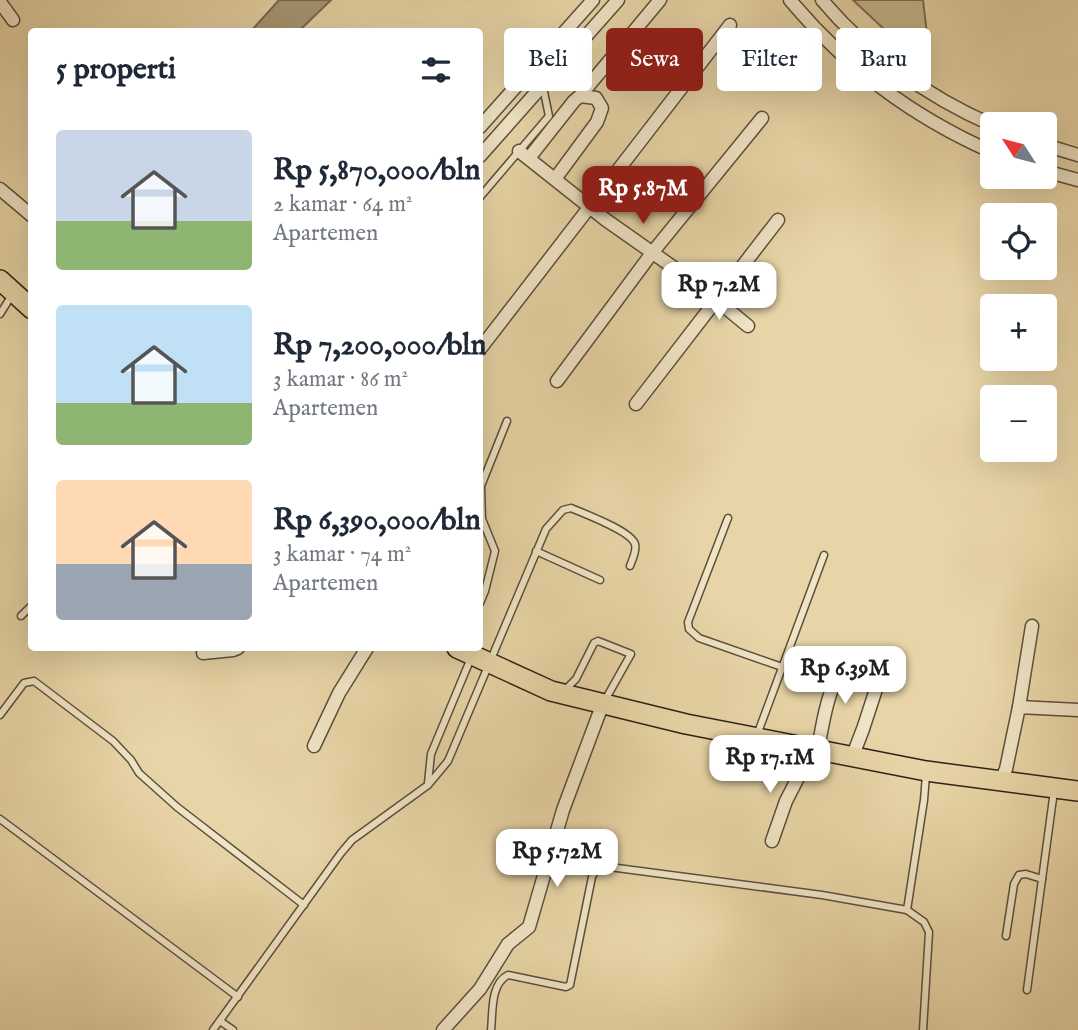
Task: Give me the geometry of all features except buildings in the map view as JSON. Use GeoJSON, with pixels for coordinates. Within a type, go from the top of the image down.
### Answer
{"type":"FeatureCollection","features":[{"type":"Feature","properties":{"kind":"main road"},"geometry":{"type":"LineString","coordinates":[[7,287],[28,304]]}},
{"type":"Feature","properties":{"kind":"main road"},"geometry":{"type":"LineString","coordinates":[[467,652],[558,692],[686,724],[926,771],[1078,790]]}},
{"type":"Feature","properties":{"kind":"street"},"geometry":{"type":"LineString","coordinates":[[483,124],[593,0]]}},
{"type":"Feature","properties":{"kind":"street"},"geometry":{"type":"LineString","coordinates":[[579,16],[593,29],[618,0]]}},
{"type":"Feature","properties":{"kind":"street"},"geometry":{"type":"LineString","coordinates":[[660,0],[580,96],[524,154],[748,326]]}},
{"type":"Feature","properties":{"kind":"street"},"geometry":{"type":"LineString","coordinates":[[790,0],[819,35],[865,77],[910,109],[980,147]]}},
{"type":"Feature","properties":{"kind":"street"},"geometry":{"type":"LineString","coordinates":[[822,0],[837,18],[881,58],[923,88],[980,120]]}},
{"type":"Feature","properties":{"kind":"street"},"geometry":{"type":"LineString","coordinates":[[0,2],[13,20]]}},
{"type":"Feature","properties":{"kind":"street"},"geometry":{"type":"LineString","coordinates":[[483,345],[730,25]]}},
{"type":"Feature","properties":{"kind":"street"},"geometry":{"type":"LineString","coordinates":[[483,153],[538,91]]}},
{"type":"Feature","properties":{"kind":"street"},"geometry":{"type":"LineString","coordinates":[[555,179],[601,113],[602,108],[596,98],[580,96]]}},
{"type":"Feature","properties":{"kind":"street"},"geometry":{"type":"LineString","coordinates":[[557,380],[652,253],[762,118]]}},
{"type":"Feature","properties":{"kind":"street"},"geometry":{"type":"LineString","coordinates":[[1057,149],[1078,155]]}},
{"type":"Feature","properties":{"kind":"street"},"geometry":{"type":"LineString","coordinates":[[1057,174],[1078,180]]}},
{"type":"Feature","properties":{"kind":"street"},"geometry":{"type":"LineString","coordinates":[[0,189],[28,213]]}},
{"type":"Feature","properties":{"kind":"street"},"geometry":{"type":"LineString","coordinates":[[636,404],[778,220]]}},
{"type":"Feature","properties":{"kind":"street"},"geometry":{"type":"LineString","coordinates":[[1001,780],[1006,769],[1019,707],[1032,626]]}},
{"type":"Feature","properties":{"kind":"street"},"geometry":{"type":"LineString","coordinates":[[203,653],[223,651]]}},
{"type":"Feature","properties":{"kind":"street"},"geometry":{"type":"LineString","coordinates":[[314,746],[339,693],[366,651]]}},
{"type":"Feature","properties":{"kind":"street"},"geometry":{"type":"LineString","coordinates":[[772,841],[786,801],[813,748],[833,685],[838,675],[851,666],[881,674],[853,755]]}},
{"type":"Feature","properties":{"kind":"street"},"geometry":{"type":"LineString","coordinates":[[443,1030],[480,989],[508,944],[529,927],[563,810],[603,703]]}},
{"type":"Feature","properties":{"kind":"street"},"geometry":{"type":"LineString","coordinates":[[1019,707],[1078,710]]}},
{"type":"Feature","properties":{"kind":"lane"},"geometry":{"type":"LineString","coordinates":[[483,194],[524,154],[548,116],[544,91]]}},
{"type":"Feature","properties":{"kind":"lane"},"geometry":{"type":"LineString","coordinates":[[0,314],[7,287]]}},
{"type":"Feature","properties":{"kind":"lane"},"geometry":{"type":"LineString","coordinates":[[483,481],[507,421]]}},
{"type":"Feature","properties":{"kind":"lane"},"geometry":{"type":"LineString","coordinates":[[483,629],[536,551],[546,529],[563,510],[571,508],[624,532],[632,539],[636,550],[630,566]]}},
{"type":"Feature","properties":{"kind":"lane"},"geometry":{"type":"LineString","coordinates":[[728,518],[688,622],[689,629],[699,638],[782,667]]}},
{"type":"Feature","properties":{"kind":"lane"},"geometry":{"type":"LineString","coordinates":[[483,521],[495,551],[483,596]]}},
{"type":"Feature","properties":{"kind":"lane"},"geometry":{"type":"LineString","coordinates":[[536,551],[600,580]]}},
{"type":"Feature","properties":{"kind":"lane"},"geometry":{"type":"LineString","coordinates":[[756,737],[824,555]]}},
{"type":"Feature","properties":{"kind":"lane"},"geometry":{"type":"LineString","coordinates":[[21,616],[28,609]]}},
{"type":"Feature","properties":{"kind":"lane"},"geometry":{"type":"LineString","coordinates":[[558,692],[572,685],[594,643],[598,641],[631,654],[603,703]]}},
{"type":"Feature","properties":{"kind":"lane"},"geometry":{"type":"LineString","coordinates":[[213,1030],[352,840],[428,785],[448,761],[467,652]]}},
{"type":"Feature","properties":{"kind":"lane"},"geometry":{"type":"LineString","coordinates":[[428,785],[432,754],[467,652]]}},
{"type":"Feature","properties":{"kind":"lane"},"geometry":{"type":"LineString","coordinates":[[0,715],[24,683],[34,681],[113,741],[131,760],[139,774],[177,807],[303,905]]}},
{"type":"Feature","properties":{"kind":"lane"},"geometry":{"type":"LineString","coordinates":[[906,910],[925,800],[926,771]]}},
{"type":"Feature","properties":{"kind":"lane"},"geometry":{"type":"LineString","coordinates":[[1027,990],[1054,787]]}},
{"type":"Feature","properties":{"kind":"lane"},"geometry":{"type":"LineString","coordinates":[[0,819],[238,998]]}},
{"type":"Feature","properties":{"kind":"lane"},"geometry":{"type":"LineString","coordinates":[[491,1030],[496,987],[501,979],[508,975],[570,985],[592,877],[602,866],[822,895],[906,910],[924,922],[929,932],[923,1030]]}},
{"type":"Feature","properties":{"kind":"lane"},"geometry":{"type":"LineString","coordinates":[[1006,936],[1014,884],[1019,875],[1026,874],[1042,879]]}},
{"type":"Feature","properties":{"kind":"lane"},"geometry":{"type":"LineString","coordinates":[[220,1021],[233,1030]]}},
{"type":"Feature","properties":{"kind":"shaded area"},"geometry":{"type":"Polygon","coordinates":[[[279,0],[331,0],[302,28],[254,28],[279,0]]]}},
{"type":"Feature","properties":{"kind":"shaded area"},"geometry":{"type":"Polygon","coordinates":[[[853,0],[923,0],[926,28],[883,28],[853,0]]]}}]}
